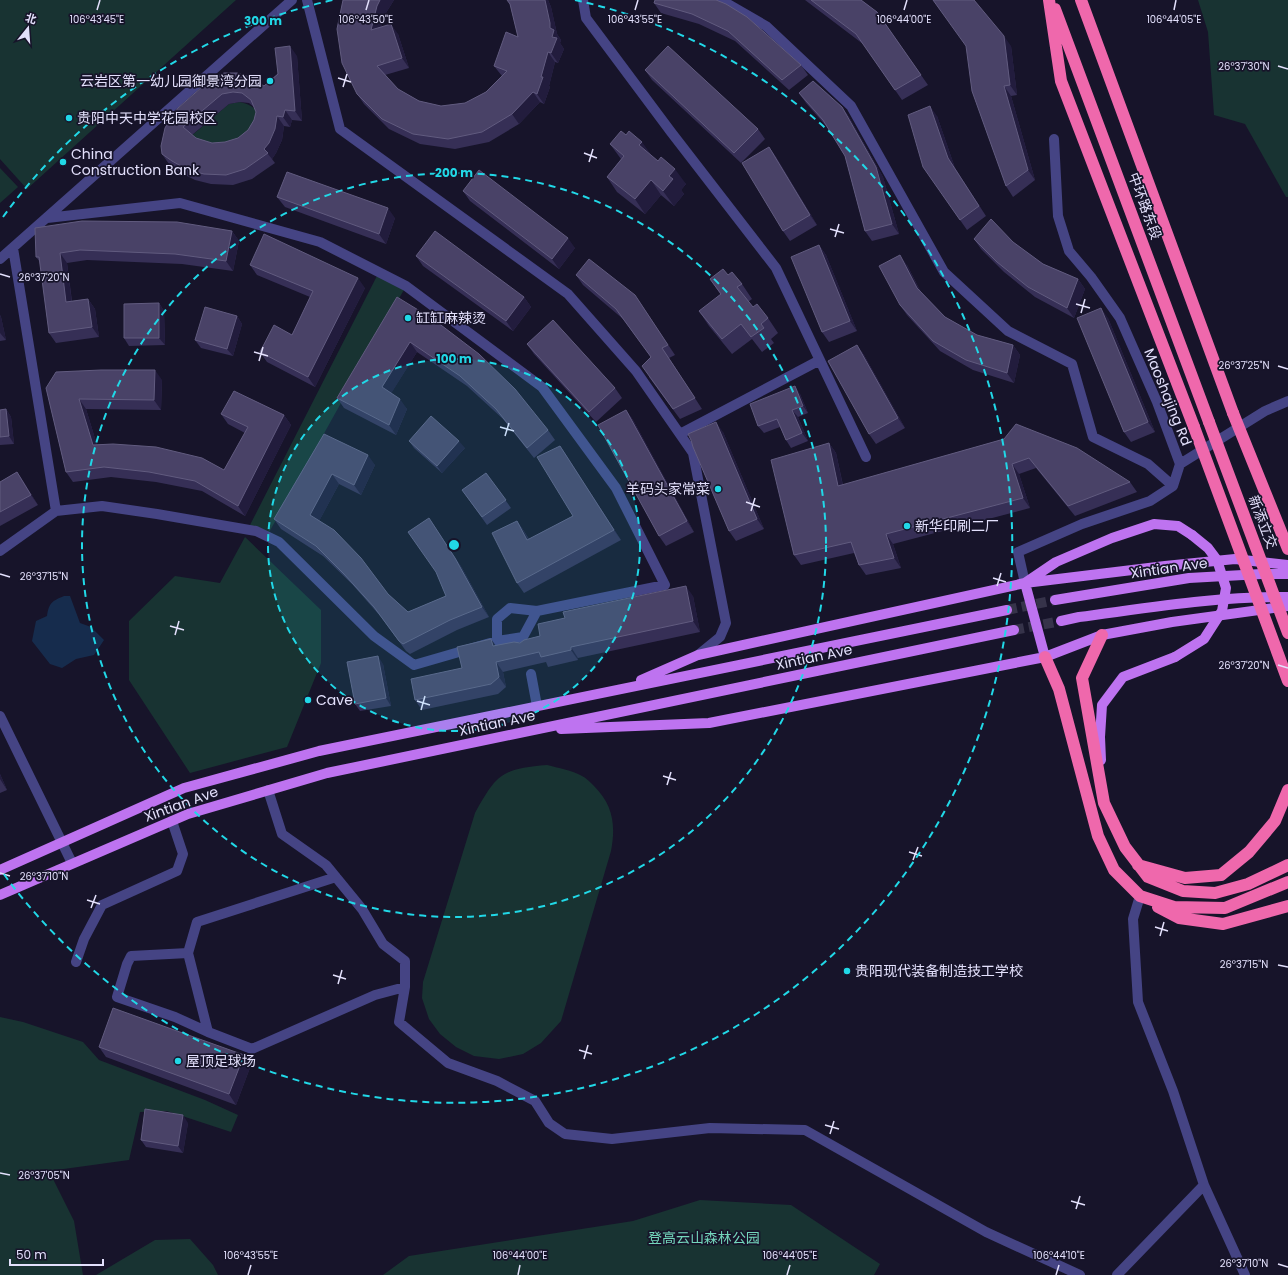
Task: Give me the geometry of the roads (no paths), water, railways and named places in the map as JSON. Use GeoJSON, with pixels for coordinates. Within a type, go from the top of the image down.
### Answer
{"type":"FeatureCollection","features":[{"type":"Feature","properties":{"kind":"highway","name":"中环路东段"},"geometry":{"type":"LineString","coordinates":[[1050,0],[1209,422]]}},
{"type":"Feature","properties":{"kind":"highway"},"geometry":{"type":"LineString","coordinates":[[1050,0],[1061,81],[1194,426],[1288,681]]}},
{"type":"Feature","properties":{"kind":"highway","name":"中环路东段"},"geometry":{"type":"LineString","coordinates":[[1081,0],[1233,413]]}},
{"type":"Feature","properties":{"kind":"highway","name":"新添立交"},"geometry":{"type":"LineString","coordinates":[[1233,413],[1288,549]]}},
{"type":"Feature","properties":{"kind":"highway","name":"新添立交"},"geometry":{"type":"LineString","coordinates":[[1209,422],[1288,633]]}},
{"type":"Feature","properties":{"kind":"highway"},"geometry":{"type":"LineString","coordinates":[[1102,636],[1082,678],[1104,804],[1125,847],[1138,865],[1148,877],[1183,891],[1215,893],[1248,884],[1288,865]]}},
{"type":"Feature","properties":{"kind":"highway"},"geometry":{"type":"LineString","coordinates":[[1045,657],[1059,689],[1098,836],[1114,870],[1140,896],[1179,918],[1223,924],[1288,906]]}},
{"type":"Feature","properties":{"kind":"highway"},"geometry":{"type":"LineString","coordinates":[[1138,865],[1185,878],[1221,876],[1249,852],[1275,821],[1288,790]]}},
{"type":"Feature","properties":{"kind":"highway"},"geometry":{"type":"LineString","coordinates":[[1140,896],[1174,907],[1225,908],[1288,882]]}},
{"type":"Feature","properties":{"kind":"main road"},"geometry":{"type":"LineString","coordinates":[[1025,583],[1056,562],[1112,538],[1154,524],[1178,526],[1208,548],[1217,560],[1226,588],[1222,610],[1204,639],[1175,657],[1124,677],[1102,705],[1100,737],[1104,804]]}},
{"type":"Feature","properties":{"kind":"main road"},"geometry":{"type":"LineString","coordinates":[[622,688],[698,655],[1025,583],[1235,559],[1288,565]]}},
{"type":"Feature","properties":{"kind":"main road","name":"Xintian Ave"},"geometry":{"type":"LineString","coordinates":[[1056,600],[1189,578],[1288,574]]}},
{"type":"Feature","properties":{"kind":"main road"},"geometry":{"type":"LineString","coordinates":[[1025,583],[1045,657]]}},
{"type":"Feature","properties":{"kind":"main road"},"geometry":{"type":"LineString","coordinates":[[1061,621],[1078,617],[1192,602],[1267,596],[1288,597]]}},
{"type":"Feature","properties":{"kind":"main road"},"geometry":{"type":"LineString","coordinates":[[531,730],[709,723],[1045,657],[1102,636],[1172,622],[1288,606]]}},
{"type":"Feature","properties":{"kind":"main road","name":"Xintian Ave"},"geometry":{"type":"LineString","coordinates":[[0,870],[184,788],[319,751],[1007,610]]}},
{"type":"Feature","properties":{"kind":"main road","name":"Xintian Ave"},"geometry":{"type":"LineString","coordinates":[[0,895],[188,814],[327,773],[1014,630]]}},
{"type":"Feature","properties":{"kind":"street"},"geometry":{"type":"LineString","coordinates":[[0,259],[292,0]]}},
{"type":"Feature","properties":{"kind":"street"},"geometry":{"type":"LineString","coordinates":[[307,0],[340,129],[568,294],[636,371],[693,453],[726,623],[720,637],[698,655]]}},
{"type":"Feature","properties":{"kind":"street"},"geometry":{"type":"LineString","coordinates":[[583,0],[586,18],[671,132],[776,268],[866,457]]}},
{"type":"Feature","properties":{"kind":"street"},"geometry":{"type":"LineString","coordinates":[[721,0],[766,26],[851,106],[944,272],[1008,331],[1072,364],[1092,437],[1148,464],[1173,486],[1150,501],[1082,524],[1018,552],[1025,583]]}},
{"type":"Feature","properties":{"kind":"street","name":"Maoshajing Rd"},"geometry":{"type":"LineString","coordinates":[[1054,139],[1058,216],[1069,251],[1091,277],[1120,318],[1157,402],[1180,464],[1173,486]]}},
{"type":"Feature","properties":{"kind":"street"},"geometry":{"type":"LineString","coordinates":[[47,218],[180,203],[320,242],[406,286],[542,387],[616,488],[665,585],[536,611],[510,608],[497,619],[497,641]]}},
{"type":"Feature","properties":{"kind":"street"},"geometry":{"type":"LineString","coordinates":[[13,248],[56,511]]}},
{"type":"Feature","properties":{"kind":"street"},"geometry":{"type":"LineString","coordinates":[[680,434],[820,360]]}},
{"type":"Feature","properties":{"kind":"street"},"geometry":{"type":"LineString","coordinates":[[1180,464],[1265,411],[1288,400]]}},
{"type":"Feature","properties":{"kind":"street"},"geometry":{"type":"LineString","coordinates":[[0,551],[56,511],[102,506],[157,514],[256,531],[279,542],[374,636],[414,665],[497,641],[523,637]]}},
{"type":"Feature","properties":{"kind":"street"},"geometry":{"type":"LineString","coordinates":[[525,647],[523,637],[536,611]]}},
{"type":"Feature","properties":{"kind":"street"},"geometry":{"type":"LineString","coordinates":[[530,674],[537,706]]}},
{"type":"Feature","properties":{"kind":"street"},"geometry":{"type":"LineString","coordinates":[[0,716],[72,863]]}},
{"type":"Feature","properties":{"kind":"street"},"geometry":{"type":"LineString","coordinates":[[268,790],[282,834],[326,864],[362,909],[383,944],[405,961],[405,987],[399,1022],[448,1063],[496,1081],[535,1101],[550,1123],[565,1134],[612,1139],[710,1128],[805,1130],[986,1232],[1080,1275]]}},
{"type":"Feature","properties":{"kind":"street"},"geometry":{"type":"LineString","coordinates":[[76,962],[84,939],[102,905],[178,871],[183,854],[172,821]]}},
{"type":"Feature","properties":{"kind":"street"},"geometry":{"type":"LineString","coordinates":[[208,1032],[188,953],[197,922],[336,877]]}},
{"type":"Feature","properties":{"kind":"street"},"geometry":{"type":"LineString","coordinates":[[1140,896],[1133,919],[1138,1002],[1173,1091],[1204,1185],[1245,1275]]}},
{"type":"Feature","properties":{"kind":"street"},"geometry":{"type":"LineString","coordinates":[[188,953],[131,956],[126,964],[117,997],[175,1017],[252,1049],[375,995],[405,987]]}},
{"type":"Feature","properties":{"kind":"street"},"geometry":{"type":"LineString","coordinates":[[1117,1275],[1204,1185]]}},
{"type":"Feature","properties":{"kind":"water"},"geometry":{"type":"Polygon","coordinates":[[[64,596],[70,596],[80,623],[91,627],[104,640],[94,655],[76,659],[62,668],[50,664],[32,641],[36,621],[47,616],[52,603],[64,596]]]}},
{"type":"Feature","properties":{"kind":"tunnel"},"geometry":{"type":"LineString","coordinates":[[1007,610],[1055,600]]}},
{"type":"Feature","properties":{"kind":"tunnel"},"geometry":{"type":"LineString","coordinates":[[1014,630],[1061,621]]}},
{"type":"Feature","properties":{"kind":"place","name":"云岩区第一幼儿园御景湾分园"},"geometry":{"type":"Point","coordinates":[270,81]}},
{"type":"Feature","properties":{"kind":"place","name":"贵阳中天中学花园校区"},"geometry":{"type":"Point","coordinates":[69,118]}},
{"type":"Feature","properties":{"kind":"place","name":"China Construction Bank"},"geometry":{"type":"Point","coordinates":[63,162]}},
{"type":"Feature","properties":{"kind":"place","name":"缸缸麻辣烫"},"geometry":{"type":"Point","coordinates":[408,318]}},
{"type":"Feature","properties":{"kind":"place","name":"羊码头家常菜"},"geometry":{"type":"Point","coordinates":[718,489]}},
{"type":"Feature","properties":{"kind":"place","name":"新华印刷二厂"},"geometry":{"type":"Point","coordinates":[907,526]}},
{"type":"Feature","properties":{"kind":"place","name":"Cave"},"geometry":{"type":"Point","coordinates":[308,700]}},
{"type":"Feature","properties":{"kind":"place","name":"贵阳现代装备制造技工学校"},"geometry":{"type":"Point","coordinates":[847,971]}},
{"type":"Feature","properties":{"kind":"place","name":"屋顶足球场"},"geometry":{"type":"Point","coordinates":[178,1061]}},
{"type":"Feature","properties":{"kind":"park label","name":"登高云山森林公园"},"geometry":{"type":"Point","coordinates":[704,1238]}}]}
